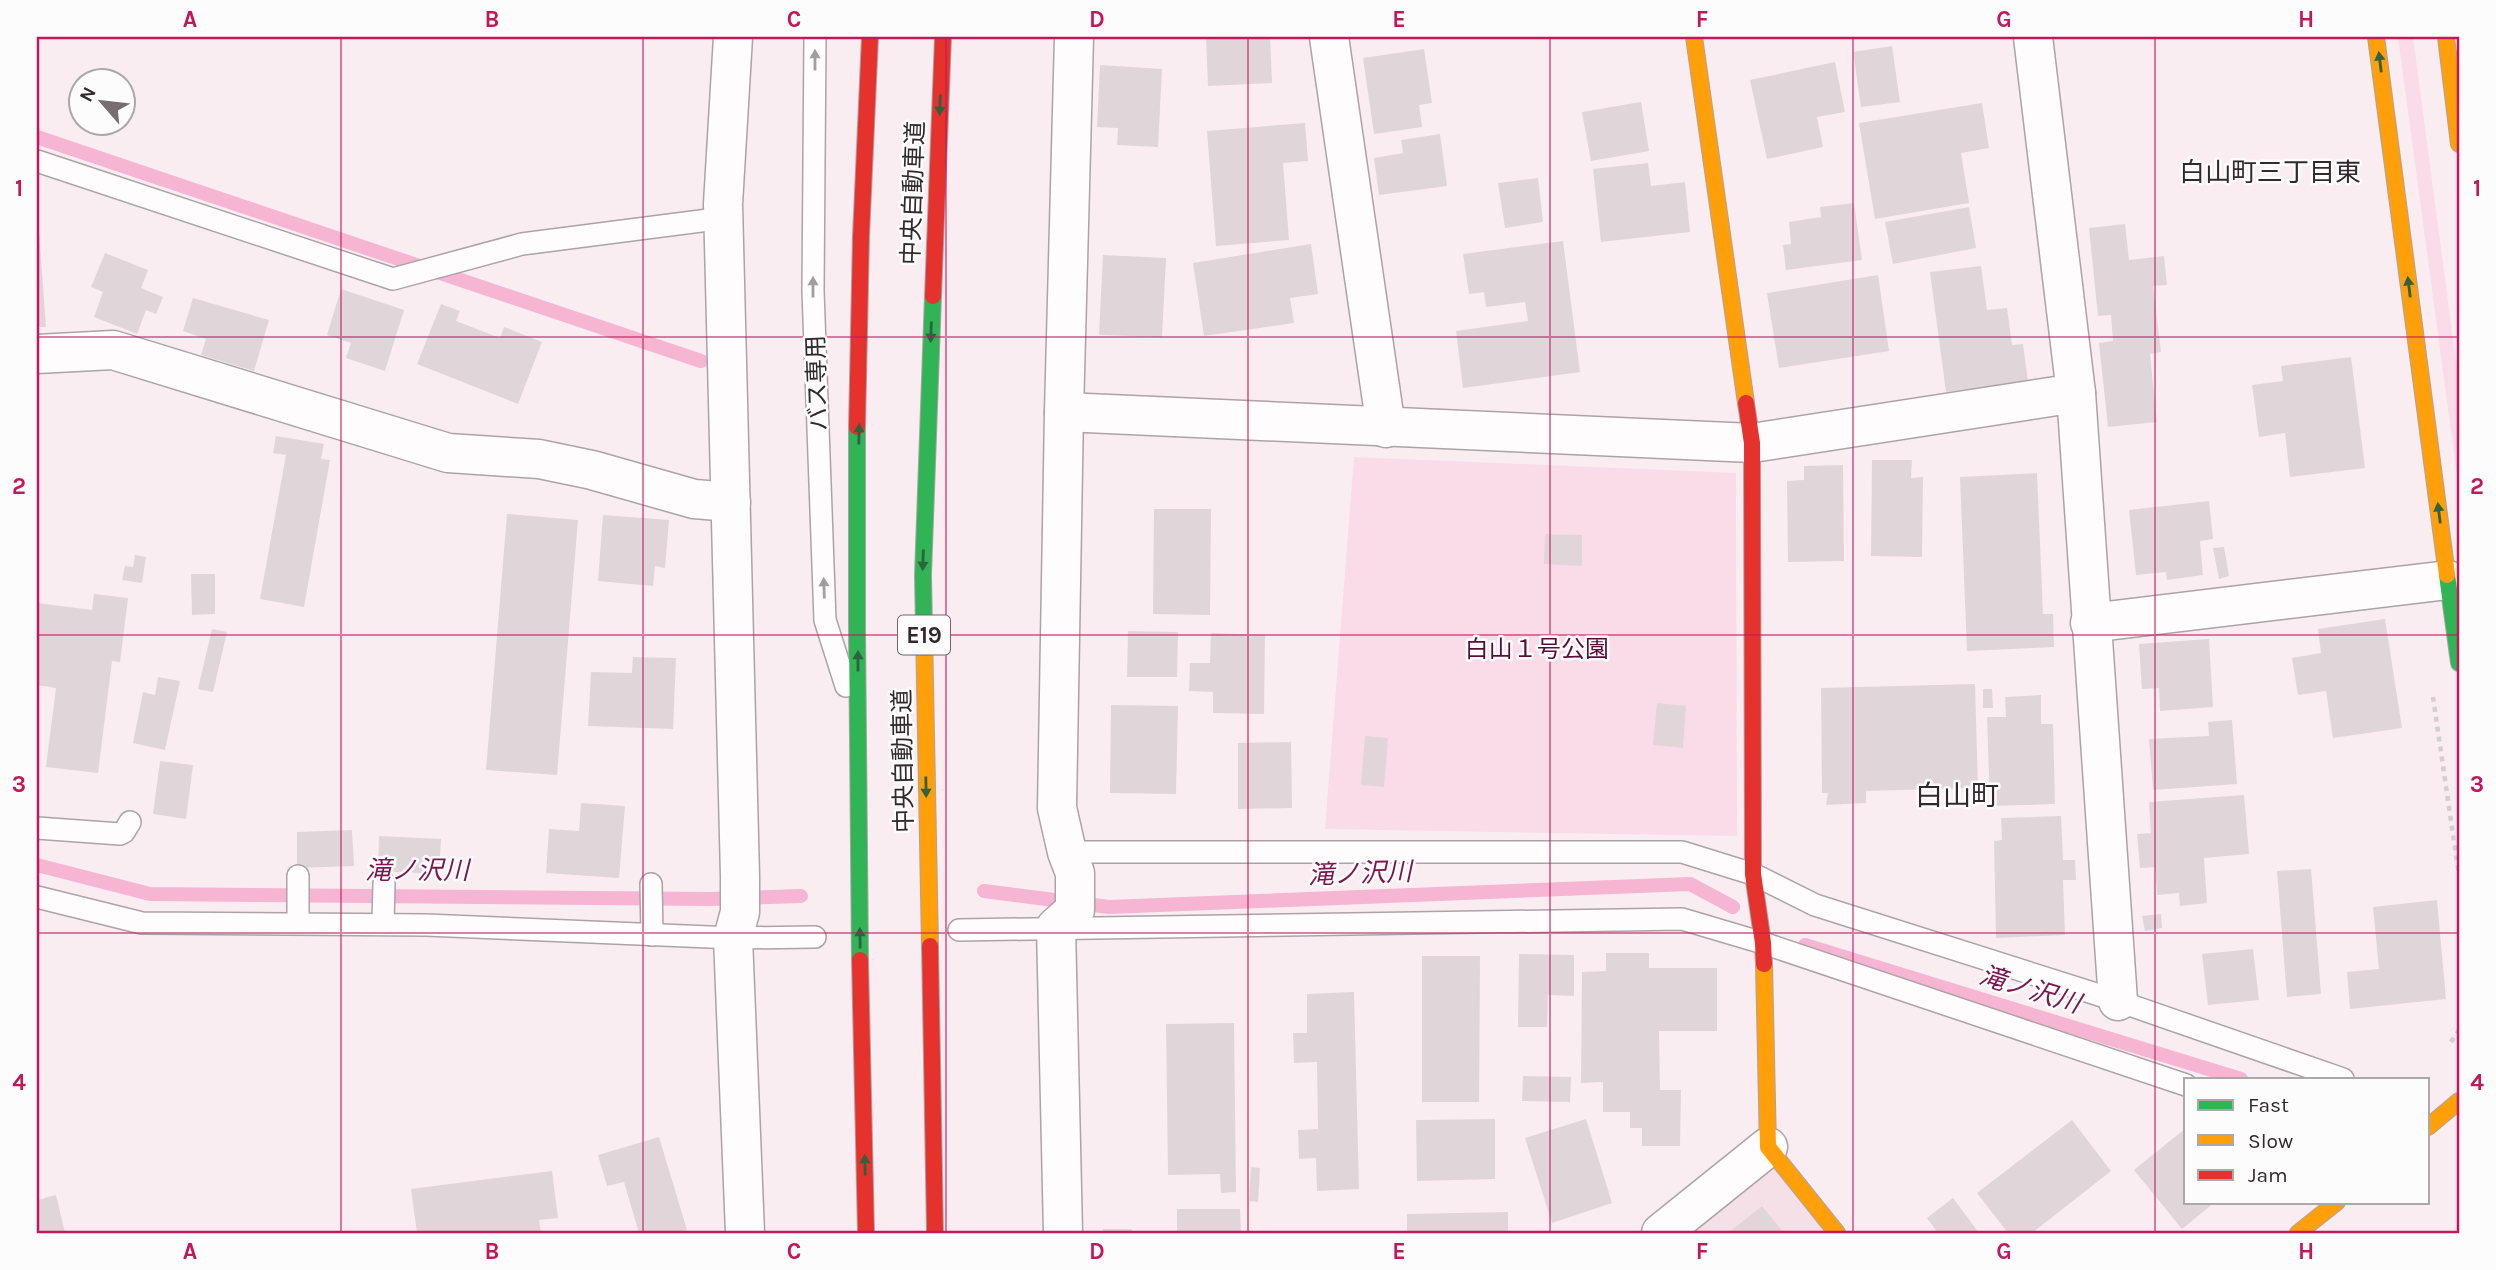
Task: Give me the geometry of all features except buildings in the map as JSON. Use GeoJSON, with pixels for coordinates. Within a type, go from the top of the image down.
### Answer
{"type":"FeatureCollection","features":[{"type":"Feature","properties":{"kind":"main road","name":"中央自動車道"},"geometry":{"type":"LineString","coordinates":[[866,1233],[858,725],[860,265],[870,37]]}},
{"type":"Feature","properties":{"kind":"main road","name":"中央自動車道"},"geometry":{"type":"LineString","coordinates":[[935,1233],[923,575],[943,37]]}},
{"type":"Feature","properties":{"kind":"main road"},"geometry":{"type":"LineString","coordinates":[[1694,37],[1752,443],[1752,874],[1763,943],[1768,1147],[1837,1233]]}},
{"type":"Feature","properties":{"kind":"main road"},"geometry":{"type":"LineString","coordinates":[[2376,37],[2459,663]]}},
{"type":"Feature","properties":{"kind":"main road"},"geometry":{"type":"LineString","coordinates":[[2446,37],[2459,144]]}},
{"type":"Feature","properties":{"kind":"main road"},"geometry":{"type":"LineString","coordinates":[[2430,1125],[2459,1101]]}},
{"type":"Feature","properties":{"kind":"main road"},"geometry":{"type":"LineString","coordinates":[[2298,1233],[2334,1204]]}},
{"type":"Feature","properties":{"kind":"street"},"geometry":{"type":"LineString","coordinates":[[733,37],[724,218],[745,1233]]}},
{"type":"Feature","properties":{"kind":"street"},"geometry":{"type":"LineString","coordinates":[[1063,1233],[1068,891],[1057,808],[1074,37]]}},
{"type":"Feature","properties":{"kind":"street"},"geometry":{"type":"LineString","coordinates":[[1329,37],[1386,428]]}},
{"type":"Feature","properties":{"kind":"street"},"geometry":{"type":"LineString","coordinates":[[2033,37],[2076,393],[2118,1001]]}},
{"type":"Feature","properties":{"kind":"street"},"geometry":{"type":"LineString","coordinates":[[37,354],[113,350],[447,453],[539,459],[592,470],[694,499],[731,502]]}},
{"type":"Feature","properties":{"kind":"street"},"geometry":{"type":"LineString","coordinates":[[1064,412],[1752,443],[2076,393]]}},
{"type":"Feature","properties":{"kind":"street"},"geometry":{"type":"LineString","coordinates":[[2090,623],[2448,580]]}},
{"type":"Feature","properties":{"kind":"street"},"geometry":{"type":"LineString","coordinates":[[1661,1233],[1768,1147]]}},
{"type":"Feature","properties":{"kind":"lane","name":"バス専用"},"geometry":{"type":"LineString","coordinates":[[815,37],[813,291],[825,620],[858,725]]}},
{"type":"Feature","properties":{"kind":"lane"},"geometry":{"type":"LineString","coordinates":[[37,162],[393,279],[522,244],[724,218]]}},
{"type":"Feature","properties":{"kind":"lane"},"geometry":{"type":"LineString","coordinates":[[37,828],[120,834],[130,822]]}},
{"type":"Feature","properties":{"kind":"lane"},"geometry":{"type":"LineString","coordinates":[[959,930],[1068,891],[1682,852],[1752,874],[1815,905],[2118,1001],[2340,1078]]}},
{"type":"Feature","properties":{"kind":"lane"},"geometry":{"type":"LineString","coordinates":[[298,876],[298,916]]}},
{"type":"Feature","properties":{"kind":"lane"},"geometry":{"type":"LineString","coordinates":[[383,920],[384,883]]}},
{"type":"Feature","properties":{"kind":"lane"},"geometry":{"type":"LineString","coordinates":[[651,884],[652,926]]}},
{"type":"Feature","properties":{"kind":"lane"},"geometry":{"type":"LineString","coordinates":[[1068,891],[1682,919],[1763,943],[2184,1085]]}},
{"type":"Feature","properties":{"kind":"lane"},"geometry":{"type":"LineString","coordinates":[[37,897],[142,922],[298,916],[652,926],[738,909],[815,937]]}},
{"type":"Feature","properties":{"kind":"path"},"geometry":{"type":"LineString","coordinates":[[2431,685],[2459,876]]}},
{"type":"Feature","properties":{"kind":"path"},"geometry":{"type":"LineString","coordinates":[[2451,1041],[2459,1030]]}},
{"type":"Feature","properties":{"kind":"shaded area"},"geometry":{"type":"Polygon","coordinates":[[[1777,1144],[1846,1233],[1664,1233],[1777,1144]]]}},
{"type":"Feature","properties":{"kind":"green space"},"geometry":{"type":"Polygon","coordinates":[[[2398,37],[2413,37],[2459,385],[2459,490],[2398,37]]]}},
{"type":"Feature","properties":{"kind":"green space","name":"白山１号公園"},"geometry":{"type":"Polygon","coordinates":[[[1354,457],[1736,473],[1737,836],[1325,829],[1354,457]]]}},
{"type":"Feature","properties":{"kind":"waterway"},"geometry":{"type":"LineString","coordinates":[[37,137],[701,361]]}},
{"type":"Feature","properties":{"kind":"waterway","name":"滝ノ沢川"},"geometry":{"type":"LineString","coordinates":[[37,865],[150,894],[709,899],[801,896]]}},
{"type":"Feature","properties":{"kind":"waterway","name":"滝ノ沢川"},"geometry":{"type":"LineString","coordinates":[[984,891],[1109,907],[1690,884],[1733,907]]}},
{"type":"Feature","properties":{"kind":"waterway","name":"滝ノ沢川"},"geometry":{"type":"LineString","coordinates":[[1805,945],[2238,1078]]}},
{"type":"Feature","properties":{"kind":"traffic: fast"},"geometry":{"type":"LineString","coordinates":[[924,629],[923,575],[933,296]]}},
{"type":"Feature","properties":{"kind":"traffic: fast"},"geometry":{"type":"LineString","coordinates":[[857,427],[860,960]]}},
{"type":"Feature","properties":{"kind":"traffic: fast"},"geometry":{"type":"LineString","coordinates":[[2447,575],[2459,663]]}},
{"type":"Feature","properties":{"kind":"traffic: slow"},"geometry":{"type":"LineString","coordinates":[[1694,37],[1746,403]]}},
{"type":"Feature","properties":{"kind":"traffic: slow"},"geometry":{"type":"LineString","coordinates":[[2376,37],[2447,575]]}},
{"type":"Feature","properties":{"kind":"traffic: slow"},"geometry":{"type":"LineString","coordinates":[[2446,37],[2459,144]]}},
{"type":"Feature","properties":{"kind":"traffic: slow"},"geometry":{"type":"LineString","coordinates":[[924,629],[930,946]]}},
{"type":"Feature","properties":{"kind":"traffic: slow"},"geometry":{"type":"LineString","coordinates":[[1764,964],[1768,1147],[1837,1233]]}},
{"type":"Feature","properties":{"kind":"traffic: slow"},"geometry":{"type":"LineString","coordinates":[[2430,1125],[2459,1101]]}},
{"type":"Feature","properties":{"kind":"traffic: slow"},"geometry":{"type":"LineString","coordinates":[[2298,1233],[2334,1204]]}},
{"type":"Feature","properties":{"kind":"traffic: jam"},"geometry":{"type":"LineString","coordinates":[[857,427],[861,236],[870,37]]}},
{"type":"Feature","properties":{"kind":"traffic: jam"},"geometry":{"type":"LineString","coordinates":[[933,296],[943,37]]}},
{"type":"Feature","properties":{"kind":"traffic: jam"},"geometry":{"type":"LineString","coordinates":[[1746,403],[1752,443],[1753,874],[1764,964]]}},
{"type":"Feature","properties":{"kind":"traffic: jam"},"geometry":{"type":"LineString","coordinates":[[930,946],[935,1233]]}},
{"type":"Feature","properties":{"kind":"traffic: jam"},"geometry":{"type":"LineString","coordinates":[[860,960],[866,1233]]}},
{"type":"Feature","properties":{"kind":"district","name":"白山町三丁目東"},"geometry":{"type":"Point","coordinates":[2270,172]}},
{"type":"Feature","properties":{"kind":"district","name":"白山町"},"geometry":{"type":"Point","coordinates":[1957,795]}}]}
